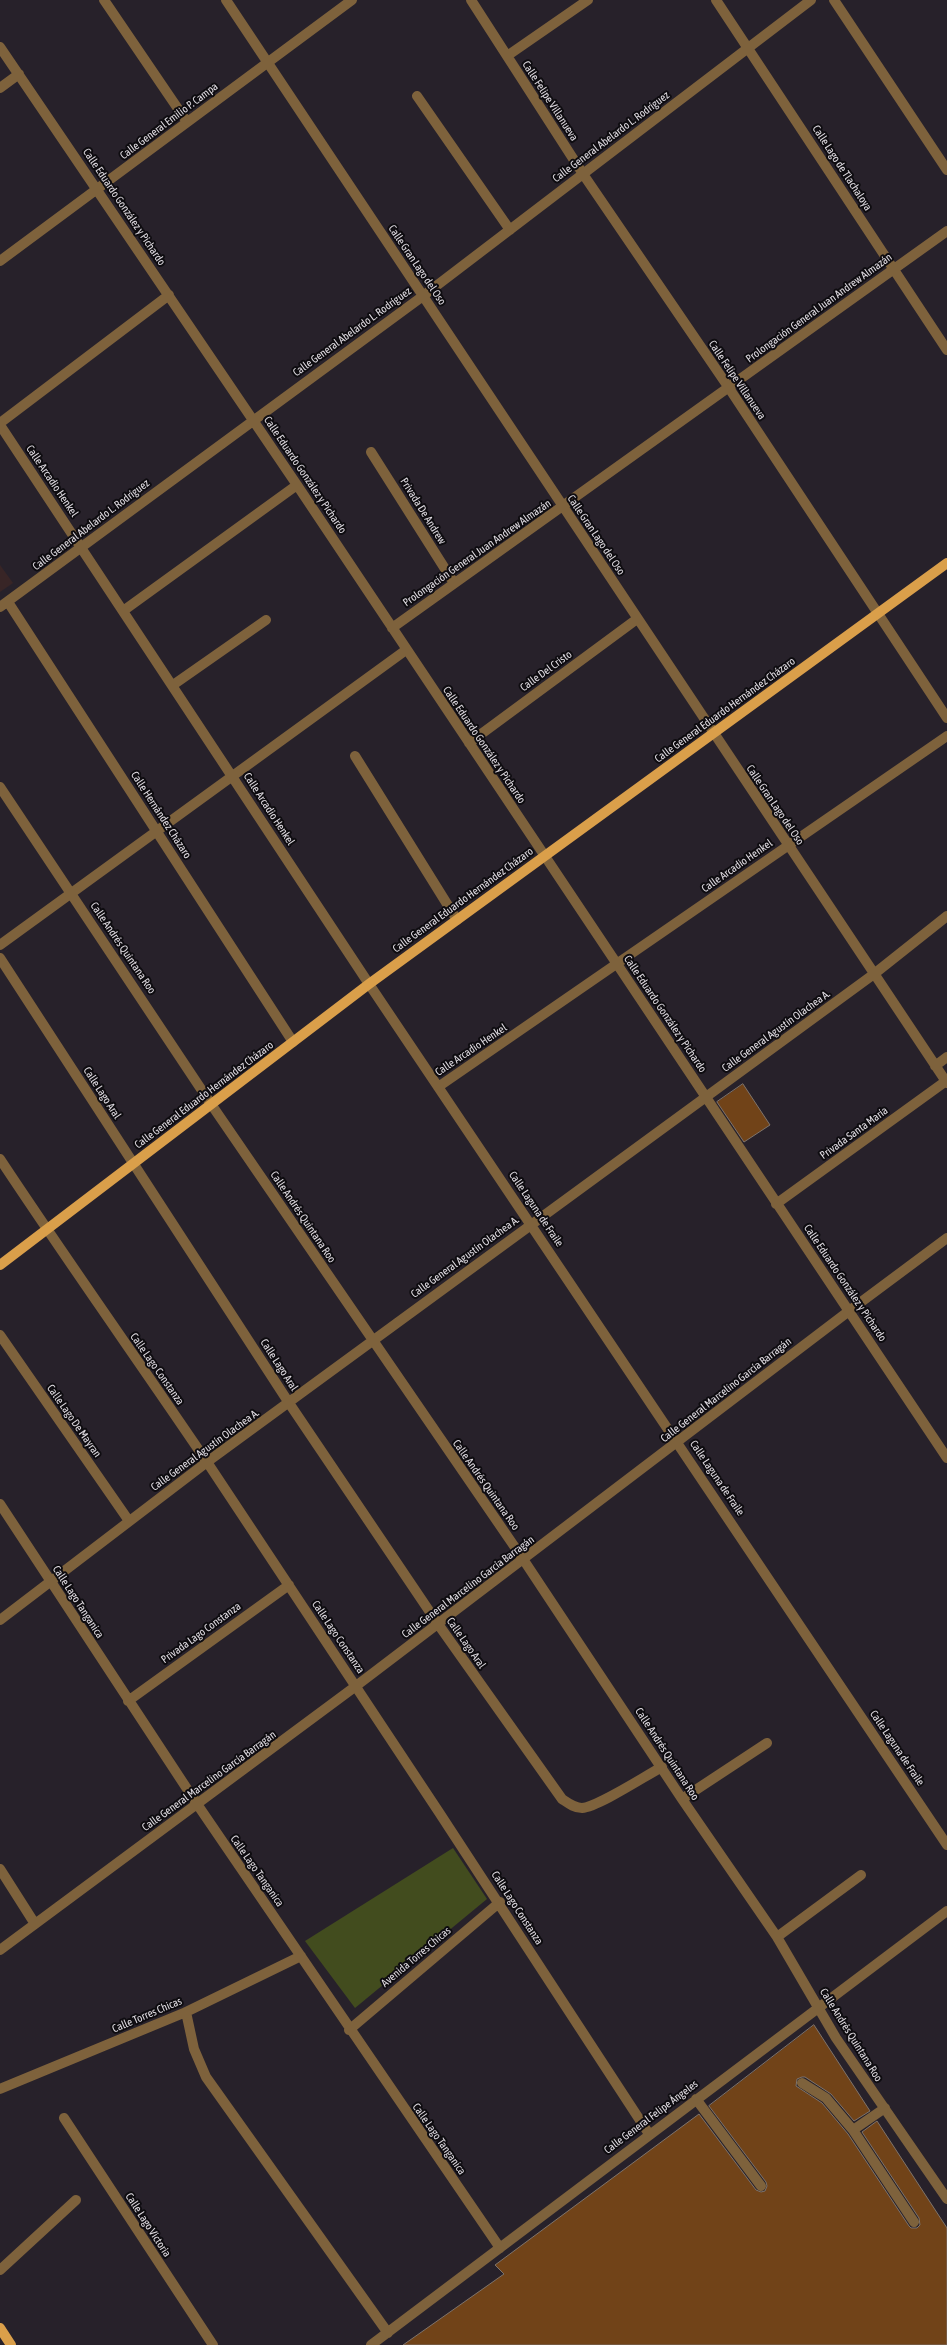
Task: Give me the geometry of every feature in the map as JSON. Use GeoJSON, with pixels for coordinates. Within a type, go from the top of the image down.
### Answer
{"type":"FeatureCollection","features":[{"type":"Feature","properties":{"kind":"main road","name":"Calle General Eduardo Hernández Cházaro"},"geometry":{"type":"LineString","coordinates":[[0,1265],[369,984],[947,563]]}},
{"type":"Feature","properties":{"kind":"main road"},"geometry":{"type":"LineString","coordinates":[[0,2328],[11,2345]]}},
{"type":"Feature","properties":{"kind":"street"},"geometry":{"type":"LineString","coordinates":[[104,0],[187,122]]}},
{"type":"Feature","properties":{"kind":"street","name":"Calle Gran Lago del Oso"},"geometry":{"type":"LineString","coordinates":[[226,0],[946,1082]]}},
{"type":"Feature","properties":{"kind":"street","name":"Calle General Emilio P. Campa"},"geometry":{"type":"LineString","coordinates":[[0,261],[352,0]]}},
{"type":"Feature","properties":{"kind":"street","name":"Calle Felipe Villanueva"},"geometry":{"type":"LineString","coordinates":[[471,0],[583,174],[729,388],[947,718]]}},
{"type":"Feature","properties":{"kind":"street","name":"Calle Felipe Villanueva"},"geometry":{"type":"LineString","coordinates":[[507,56],[588,0]]}},
{"type":"Feature","properties":{"kind":"street","name":"Calle Lago de Tlachaloya"},"geometry":{"type":"LineString","coordinates":[[716,0],[947,350]]}},
{"type":"Feature","properties":{"kind":"street","name":"Calle General Abelardo L. Rodríguez"},"geometry":{"type":"LineString","coordinates":[[4,605],[423,296],[811,0]]}},
{"type":"Feature","properties":{"kind":"street"},"geometry":{"type":"LineString","coordinates":[[834,0],[947,170]]}},
{"type":"Feature","properties":{"kind":"street","name":"Calle Eduardo González y Pichardo"},"geometry":{"type":"LineString","coordinates":[[0,47],[298,485],[406,650],[947,1458]]}},
{"type":"Feature","properties":{"kind":"street"},"geometry":{"type":"LineString","coordinates":[[0,88],[19,74]]}},
{"type":"Feature","properties":{"kind":"street"},"geometry":{"type":"LineString","coordinates":[[417,96],[510,230]]}},
{"type":"Feature","properties":{"kind":"street","name":"Prolongación General Juan Andrew Almazán"},"geometry":{"type":"LineString","coordinates":[[392,628],[947,231]]}},
{"type":"Feature","properties":{"kind":"street","name":"Calle Arcadio Henkel"},"geometry":{"type":"LineString","coordinates":[[169,295],[0,424],[438,1087],[947,736]]}},
{"type":"Feature","properties":{"kind":"street","name":"Privada De Andrew"},"geometry":{"type":"LineString","coordinates":[[371,452],[454,583]]}},
{"type":"Feature","properties":{"kind":"street"},"geometry":{"type":"LineString","coordinates":[[123,611],[298,485]]}},
{"type":"Feature","properties":{"kind":"street","name":"Calle Hernández Cházaro"},"geometry":{"type":"LineString","coordinates":[[4,605],[157,830],[293,1042]]}},
{"type":"Feature","properties":{"kind":"street","name":"Calle Del Cristo"},"geometry":{"type":"LineString","coordinates":[[469,743],[637,619]]}},
{"type":"Feature","properties":{"kind":"street"},"geometry":{"type":"LineString","coordinates":[[173,685],[266,620]]}},
{"type":"Feature","properties":{"kind":"street"},"geometry":{"type":"LineString","coordinates":[[0,944],[406,650]]}},
{"type":"Feature","properties":{"kind":"street"},"geometry":{"type":"LineString","coordinates":[[355,756],[457,920]]}},
{"type":"Feature","properties":{"kind":"street","name":"Calle Andrés Quintana Roo"},"geometry":{"type":"LineString","coordinates":[[0,787],[72,892],[212,1104],[523,1559],[682,1799],[777,1937],[836,2038],[947,2199]]}},
{"type":"Feature","properties":{"kind":"street","name":"Calle General Agustín Olachea A."},"geometry":{"type":"LineString","coordinates":[[0,1620],[207,1462],[874,974],[947,916]]}},
{"type":"Feature","properties":{"kind":"street","name":"Calle Lago Aral"},"geometry":{"type":"LineString","coordinates":[[0,958],[289,1403],[438,1624],[546,1779],[562,1799],[581,1808],[594,1804],[662,1767]]}},
{"type":"Feature","properties":{"kind":"street"},"geometry":{"type":"LineString","coordinates":[[935,1066],[947,1057]]}},
{"type":"Feature","properties":{"kind":"street","name":"Privada Santa María"},"geometry":{"type":"LineString","coordinates":[[776,1204],[946,1082]]}},
{"type":"Feature","properties":{"kind":"street","name":"Calle Laguna de Fraile"},"geometry":{"type":"LineString","coordinates":[[438,1087],[532,1224],[947,1845]]}},
{"type":"Feature","properties":{"kind":"street","name":"Calle Lago Constanza"},"geometry":{"type":"LineString","coordinates":[[0,1159],[46,1230],[207,1462],[289,1585],[500,1902],[649,2134]]}},
{"type":"Feature","properties":{"kind":"street","name":"Calle General Marcelino García Barragán"},"geometry":{"type":"LineString","coordinates":[[0,1950],[356,1686],[947,1238]]}},
{"type":"Feature","properties":{"kind":"street","name":"Calle Lago De Mayran"},"geometry":{"type":"LineString","coordinates":[[0,1334],[129,1521]]}},
{"type":"Feature","properties":{"kind":"street","name":"Calle Lago Tanganica"},"geometry":{"type":"LineString","coordinates":[[0,1504],[197,1804],[301,1956],[349,2030],[500,2248]]}},
{"type":"Feature","properties":{"kind":"street","name":"Privada Lago Constanza"},"geometry":{"type":"LineString","coordinates":[[128,1701],[289,1585]]}},
{"type":"Feature","properties":{"kind":"street"},"geometry":{"type":"LineString","coordinates":[[682,1799],[767,1742]]}},
{"type":"Feature","properties":{"kind":"street"},"geometry":{"type":"LineString","coordinates":[[0,1869],[35,1924]]}},
{"type":"Feature","properties":{"kind":"street"},"geometry":{"type":"LineString","coordinates":[[777,1937],[861,1875]]}},
{"type":"Feature","properties":{"kind":"street","name":"Avenida Torres Chicas"},"geometry":{"type":"LineString","coordinates":[[349,2030],[500,1902]]}},
{"type":"Feature","properties":{"kind":"street","name":"Calle General Felipe Ángeles"},"geometry":{"type":"LineString","coordinates":[[371,2345],[818,2006],[947,1911]]}},
{"type":"Feature","properties":{"kind":"street","name":"Calle Torres Chicas"},"geometry":{"type":"LineString","coordinates":[[0,2089],[186,2012],[301,1956]]}},
{"type":"Feature","properties":{"kind":"street"},"geometry":{"type":"LineString","coordinates":[[186,2012],[194,2049],[206,2077],[388,2333]]}},
{"type":"Feature","properties":{"kind":"street"},"geometry":{"type":"LineString","coordinates":[[802,2083],[826,2098],[853,2130],[914,2222]]}},
{"type":"Feature","properties":{"kind":"street"},"geometry":{"type":"LineString","coordinates":[[696,2099],[760,2186]]}},
{"type":"Feature","properties":{"kind":"street"},"geometry":{"type":"LineString","coordinates":[[853,2130],[885,2108]]}},
{"type":"Feature","properties":{"kind":"street","name":"Calle Lago Victoria"},"geometry":{"type":"LineString","coordinates":[[64,2118],[212,2345]]}},
{"type":"Feature","properties":{"kind":"street"},"geometry":{"type":"LineString","coordinates":[[0,2270],[76,2200]]}},
{"type":"Feature","properties":{"kind":"shaded area"},"geometry":{"type":"Polygon","coordinates":[[[0,565],[13,583],[0,592],[0,565]]]}},
{"type":"Feature","properties":{"kind":"green space"},"geometry":{"type":"Polygon","coordinates":[[[453,1848],[487,1899],[355,2008],[305,1941],[453,1848]]]}},
{"type":"Feature","properties":{"kind":"building"},"geometry":{"type":"Polygon","coordinates":[[[743,1084],[770,1125],[744,1142],[717,1102],[743,1084]]]}},
{"type":"Feature","properties":{"kind":"building"},"geometry":{"type":"Polygon","coordinates":[[[814,2025],[870,2111],[854,2121],[831,2094],[805,2077],[797,2079],[796,2086],[822,2103],[848,2134],[909,2226],[911,2228],[917,2228],[920,2225],[919,2218],[862,2132],[877,2121],[947,2228],[947,2345],[403,2345],[504,2274],[495,2265],[699,2114],[756,2190],[761,2192],[765,2191],[767,2186],[766,2182],[709,2106],[814,2025]]]}}]}
